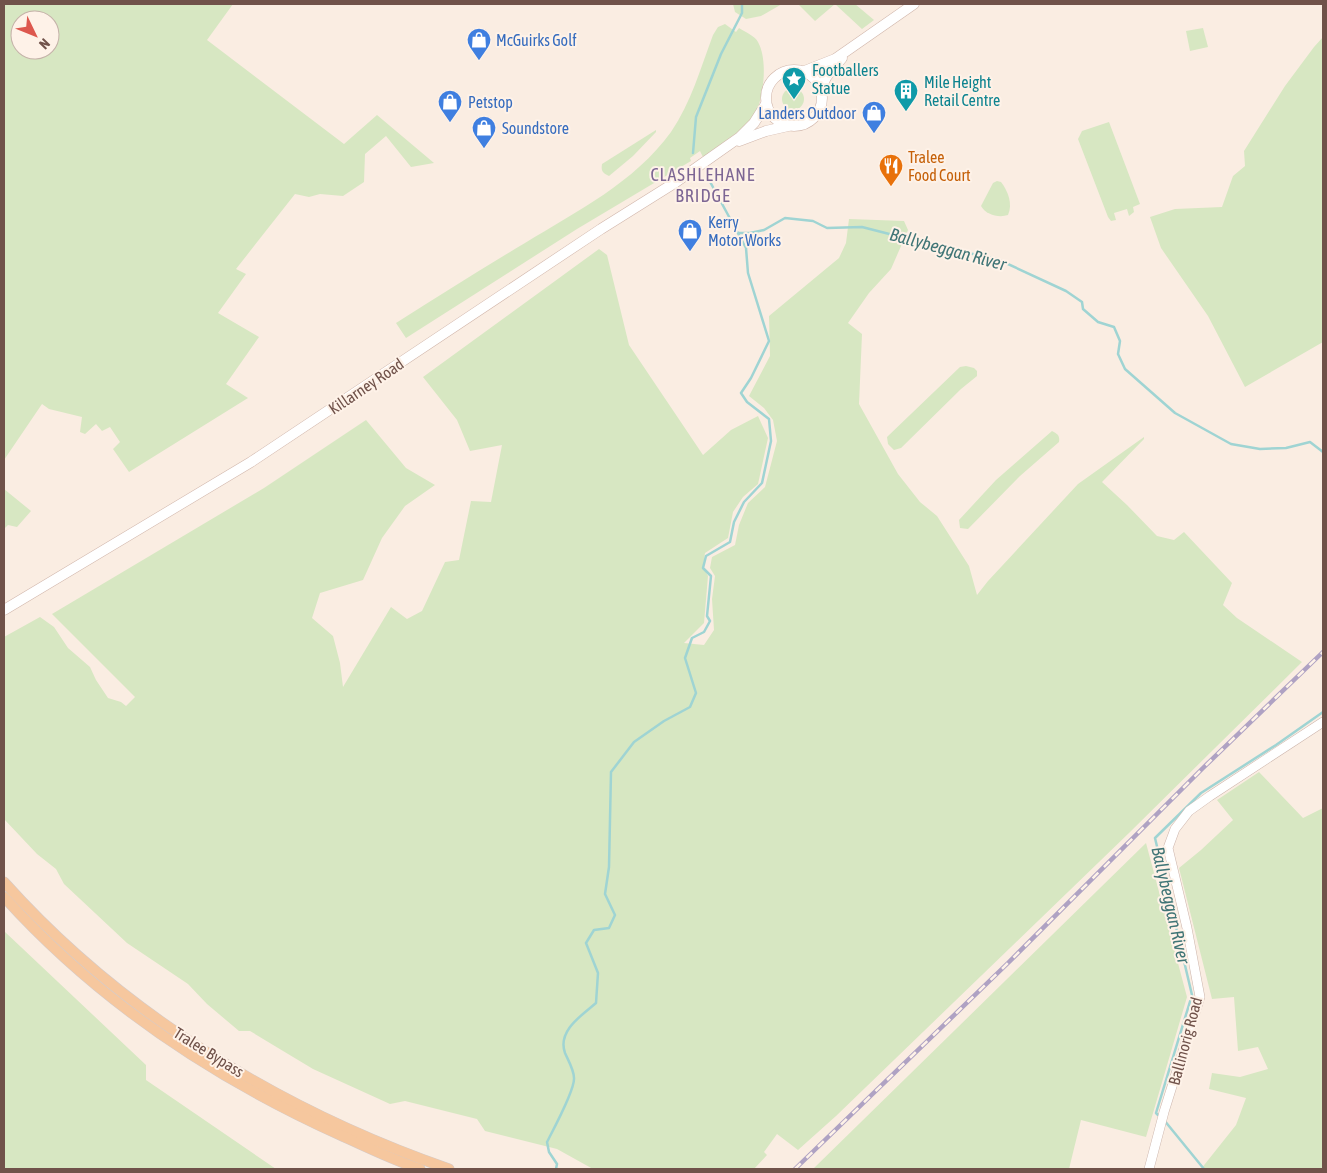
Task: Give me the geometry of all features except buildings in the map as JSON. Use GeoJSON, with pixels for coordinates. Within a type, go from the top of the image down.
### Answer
{"type":"FeatureCollection","features":[{"type":"Feature","properties":{"kind":"main road"},"geometry":{"type":"LineString","coordinates":[[802,72],[835,59],[914,4]]}},
{"type":"Feature","properties":{"kind":"main road"},"geometry":{"type":"LineString","coordinates":[[820,90],[827,76],[849,50]]}},
{"type":"Feature","properties":{"kind":"main road"},"geometry":{"type":"LineString","coordinates":[[789,71],[802,72],[812,77],[820,90],[821,104],[815,116],[801,125],[788,126],[771,114],[766,104],[767,92],[773,80],[780,74],[789,71]]}},
{"type":"Feature","properties":{"kind":"main road","name":"Killarney Road"},"geometry":{"type":"LineString","coordinates":[[4,610],[251,462],[601,229],[663,191],[740,136],[754,122],[766,104]]}},
{"type":"Feature","properties":{"kind":"main road","name":"Killarney Road"},"geometry":{"type":"LineString","coordinates":[[720,151],[744,139],[788,126]]}},
{"type":"Feature","properties":{"kind":"main road","name":"Tralee Bypass"},"geometry":{"type":"LineString","coordinates":[[4,882],[64,944],[126,996],[173,1030],[272,1091],[410,1156],[450,1169]]}},
{"type":"Feature","properties":{"kind":"main road","name":"Tralee Bypass"},"geometry":{"type":"LineString","coordinates":[[4,897],[32,928],[82,974],[123,1007],[164,1036],[261,1096],[318,1125],[420,1169]]}},
{"type":"Feature","properties":{"kind":"street","name":"Ballinorig Road"},"geometry":{"type":"LineString","coordinates":[[1149,1169],[1164,1112],[1200,997],[1187,928],[1168,848],[1175,829],[1189,811],[1238,776],[1323,722]]}},
{"type":"Feature","properties":{"kind":"green space"},"geometry":{"type":"Polygon","coordinates":[[[4,4],[233,4],[207,40],[344,144],[377,115],[434,163],[411,167],[386,136],[365,154],[364,182],[343,196],[320,194],[309,197],[295,194],[236,269],[246,274],[218,313],[259,337],[226,384],[248,398],[129,472],[113,449],[120,442],[110,427],[102,431],[96,424],[85,434],[80,432],[82,417],[49,409],[42,404],[4,460],[4,4]]]}},
{"type":"Feature","properties":{"kind":"green space"},"geometry":{"type":"Polygon","coordinates":[[[733,4],[782,4],[761,16],[746,19],[735,12],[733,4]]]}},
{"type":"Feature","properties":{"kind":"green space"},"geometry":{"type":"Polygon","coordinates":[[[798,4],[835,4],[815,21],[798,4]]]}},
{"type":"Feature","properties":{"kind":"green space"},"geometry":{"type":"Polygon","coordinates":[[[835,4],[855,4],[874,20],[862,29],[835,4]]]}},
{"type":"Feature","properties":{"kind":"green space"},"geometry":{"type":"Polygon","coordinates":[[[725,24],[736,32],[739,28],[752,36],[757,40],[761,50],[764,71],[762,94],[752,122],[703,157],[700,151],[690,158],[691,161],[577,229],[406,338],[396,323],[604,195],[640,166],[656,150],[678,121],[695,85],[713,35],[718,27],[725,24]]]}},
{"type":"Feature","properties":{"kind":"green space"},"geometry":{"type":"Polygon","coordinates":[[[1203,28],[1208,47],[1190,51],[1186,31],[1203,28]]]}},
{"type":"Feature","properties":{"kind":"green space"},"geometry":{"type":"Polygon","coordinates":[[[1323,37],[1323,342],[1245,387],[1208,316],[1161,248],[1150,217],[1175,209],[1222,207],[1233,176],[1245,166],[1244,151],[1285,86],[1323,37]]]}},
{"type":"Feature","properties":{"kind":"green space"},"geometry":{"type":"Polygon","coordinates":[[[793,88],[803,95],[804,99],[797,109],[793,110],[783,103],[782,99],[789,89],[793,88]]]}},
{"type":"Feature","properties":{"kind":"green space"},"geometry":{"type":"Polygon","coordinates":[[[1109,122],[1140,204],[1133,207],[1134,212],[1129,216],[1127,209],[1114,213],[1116,220],[1111,221],[1078,139],[1082,131],[1109,122]]]}},
{"type":"Feature","properties":{"kind":"green space"},"geometry":{"type":"Polygon","coordinates":[[[656,130],[633,156],[609,176],[603,172],[602,164],[656,130]]]}},
{"type":"Feature","properties":{"kind":"green space"},"geometry":{"type":"Polygon","coordinates":[[[1001,182],[1006,189],[1009,198],[1008,215],[993,215],[986,212],[981,206],[993,183],[1001,182]]]}},
{"type":"Feature","properties":{"kind":"green space"},"geometry":{"type":"Polygon","coordinates":[[[849,219],[904,221],[908,230],[891,269],[869,293],[848,323],[862,334],[859,404],[898,474],[920,502],[937,516],[969,566],[977,595],[1078,484],[1144,437],[1102,482],[1157,536],[1174,540],[1184,532],[1232,583],[1223,605],[1237,618],[1302,662],[1129,833],[836,1116],[798,1150],[777,1134],[764,1152],[767,1155],[754,1169],[593,1169],[557,1149],[485,1131],[477,1119],[405,1101],[390,1104],[313,1069],[250,1031],[239,1031],[207,1004],[188,984],[127,943],[64,884],[56,869],[37,854],[4,819],[4,637],[40,617],[54,627],[68,648],[90,667],[108,698],[121,702],[126,706],[135,697],[52,614],[264,488],[366,420],[406,468],[435,485],[405,506],[382,538],[363,580],[320,593],[312,618],[333,636],[340,663],[343,687],[391,607],[407,619],[422,611],[445,562],[459,560],[471,501],[491,502],[502,445],[470,451],[457,420],[423,377],[599,249],[607,255],[629,345],[703,455],[731,430],[758,416],[768,438],[758,484],[743,497],[733,512],[728,538],[705,553],[703,566],[708,576],[704,623],[684,643],[704,645],[714,630],[712,599],[715,576],[710,568],[712,557],[735,545],[739,525],[748,503],[765,487],[777,441],[773,420],[764,408],[749,396],[770,356],[769,316],[839,258],[846,243],[849,219]]]}},
{"type":"Feature","properties":{"kind":"green space"},"geometry":{"type":"Polygon","coordinates":[[[960,367],[974,368],[977,371],[977,376],[961,389],[901,448],[894,450],[888,444],[887,437],[960,367]]]}},
{"type":"Feature","properties":{"kind":"green space"},"geometry":{"type":"Polygon","coordinates":[[[1052,431],[1058,435],[1059,442],[1020,476],[968,529],[960,528],[959,520],[996,480],[1052,431]]]}},
{"type":"Feature","properties":{"kind":"green space"},"geometry":{"type":"Polygon","coordinates":[[[4,489],[31,511],[17,527],[8,525],[4,529],[4,489]]]}},
{"type":"Feature","properties":{"kind":"green space"},"geometry":{"type":"Polygon","coordinates":[[[1259,772],[1303,818],[1323,808],[1323,1169],[1201,1169],[1236,1125],[1246,1098],[1209,1089],[1212,1073],[1240,1077],[1268,1069],[1258,1047],[1238,1051],[1234,997],[1212,999],[1179,868],[1233,820],[1217,800],[1259,772]]]}},
{"type":"Feature","properties":{"kind":"green space"},"geometry":{"type":"Polygon","coordinates":[[[1146,843],[1187,997],[1146,1137],[1081,1120],[1069,1169],[813,1169],[1146,843]]]}},
{"type":"Feature","properties":{"kind":"green space"},"geometry":{"type":"Polygon","coordinates":[[[4,931],[146,1065],[146,1080],[276,1169],[4,1169],[4,931]]]}},
{"type":"Feature","properties":{"kind":"waterway","name":"Ballybeggan River"},"geometry":{"type":"LineString","coordinates":[[693,153],[696,117],[721,54],[742,13],[742,4]]}},
{"type":"Feature","properties":{"kind":"waterway"},"geometry":{"type":"LineString","coordinates":[[556,1169],[557,1164],[549,1152],[547,1142],[567,1100],[574,1078],[572,1068],[565,1053],[564,1038],[572,1024],[596,1003],[598,973],[586,943],[594,930],[609,928],[615,915],[605,894],[609,867],[611,772],[634,742],[664,721],[690,707],[696,693],[685,658],[692,638],[704,632],[710,621],[707,616],[711,576],[703,568],[706,556],[730,542],[734,522],[744,502],[762,483],[771,441],[769,419],[747,402],[741,393],[751,378],[769,341],[748,273],[746,248],[708,178]]}},
{"type":"Feature","properties":{"kind":"waterway","name":"Ballybeggan River"},"geometry":{"type":"LineString","coordinates":[[738,233],[764,230],[785,218],[813,221],[827,228],[862,227],[944,248],[997,259],[1066,291],[1082,302],[1083,309],[1098,322],[1114,327],[1120,341],[1118,354],[1125,369],[1175,413],[1231,444],[1260,449],[1286,448],[1310,442],[1323,452]]}},
{"type":"Feature","properties":{"kind":"waterway","name":"Ballybeggan River"},"geometry":{"type":"LineString","coordinates":[[1158,1115],[1156,1113],[1192,995],[1155,838],[1201,793],[1323,712]]}},
{"type":"Feature","properties":{"kind":"waterway","name":"Ballybeggan River"},"geometry":{"type":"LineString","coordinates":[[1164,1120],[1204,1169]]}},
{"type":"Feature","properties":{"kind":"railway"},"geometry":{"type":"LineString","coordinates":[[795,1169],[1008,963],[1203,768],[1323,652]]}},
{"type":"Feature","properties":{"kind":"place","name":"McGuirks Golf"},"geometry":{"type":"Point","coordinates":[479,61]}},
{"type":"Feature","properties":{"kind":"place","name":"Footballers Statue"},"geometry":{"type":"Point","coordinates":[794,100]}},
{"type":"Feature","properties":{"kind":"place","name":"Mile Height Retail Centre"},"geometry":{"type":"Point","coordinates":[906,112]}},
{"type":"Feature","properties":{"kind":"place","name":"Petstop"},"geometry":{"type":"Point","coordinates":[450,123]}},
{"type":"Feature","properties":{"kind":"place","name":"Landers Outdoor"},"geometry":{"type":"Point","coordinates":[874,134]}},
{"type":"Feature","properties":{"kind":"place","name":"Soundstore"},"geometry":{"type":"Point","coordinates":[484,149]}},
{"type":"Feature","properties":{"kind":"place","name":"Tralee Food Court"},"geometry":{"type":"Point","coordinates":[891,187]}},
{"type":"Feature","properties":{"kind":"place","name":"Kerry Motor Works"},"geometry":{"type":"Point","coordinates":[690,252]}},
{"type":"Feature","properties":{"kind":"district","name":"CLASHLEHANE BRIDGE"},"geometry":{"type":"Point","coordinates":[703,184]}}]}
